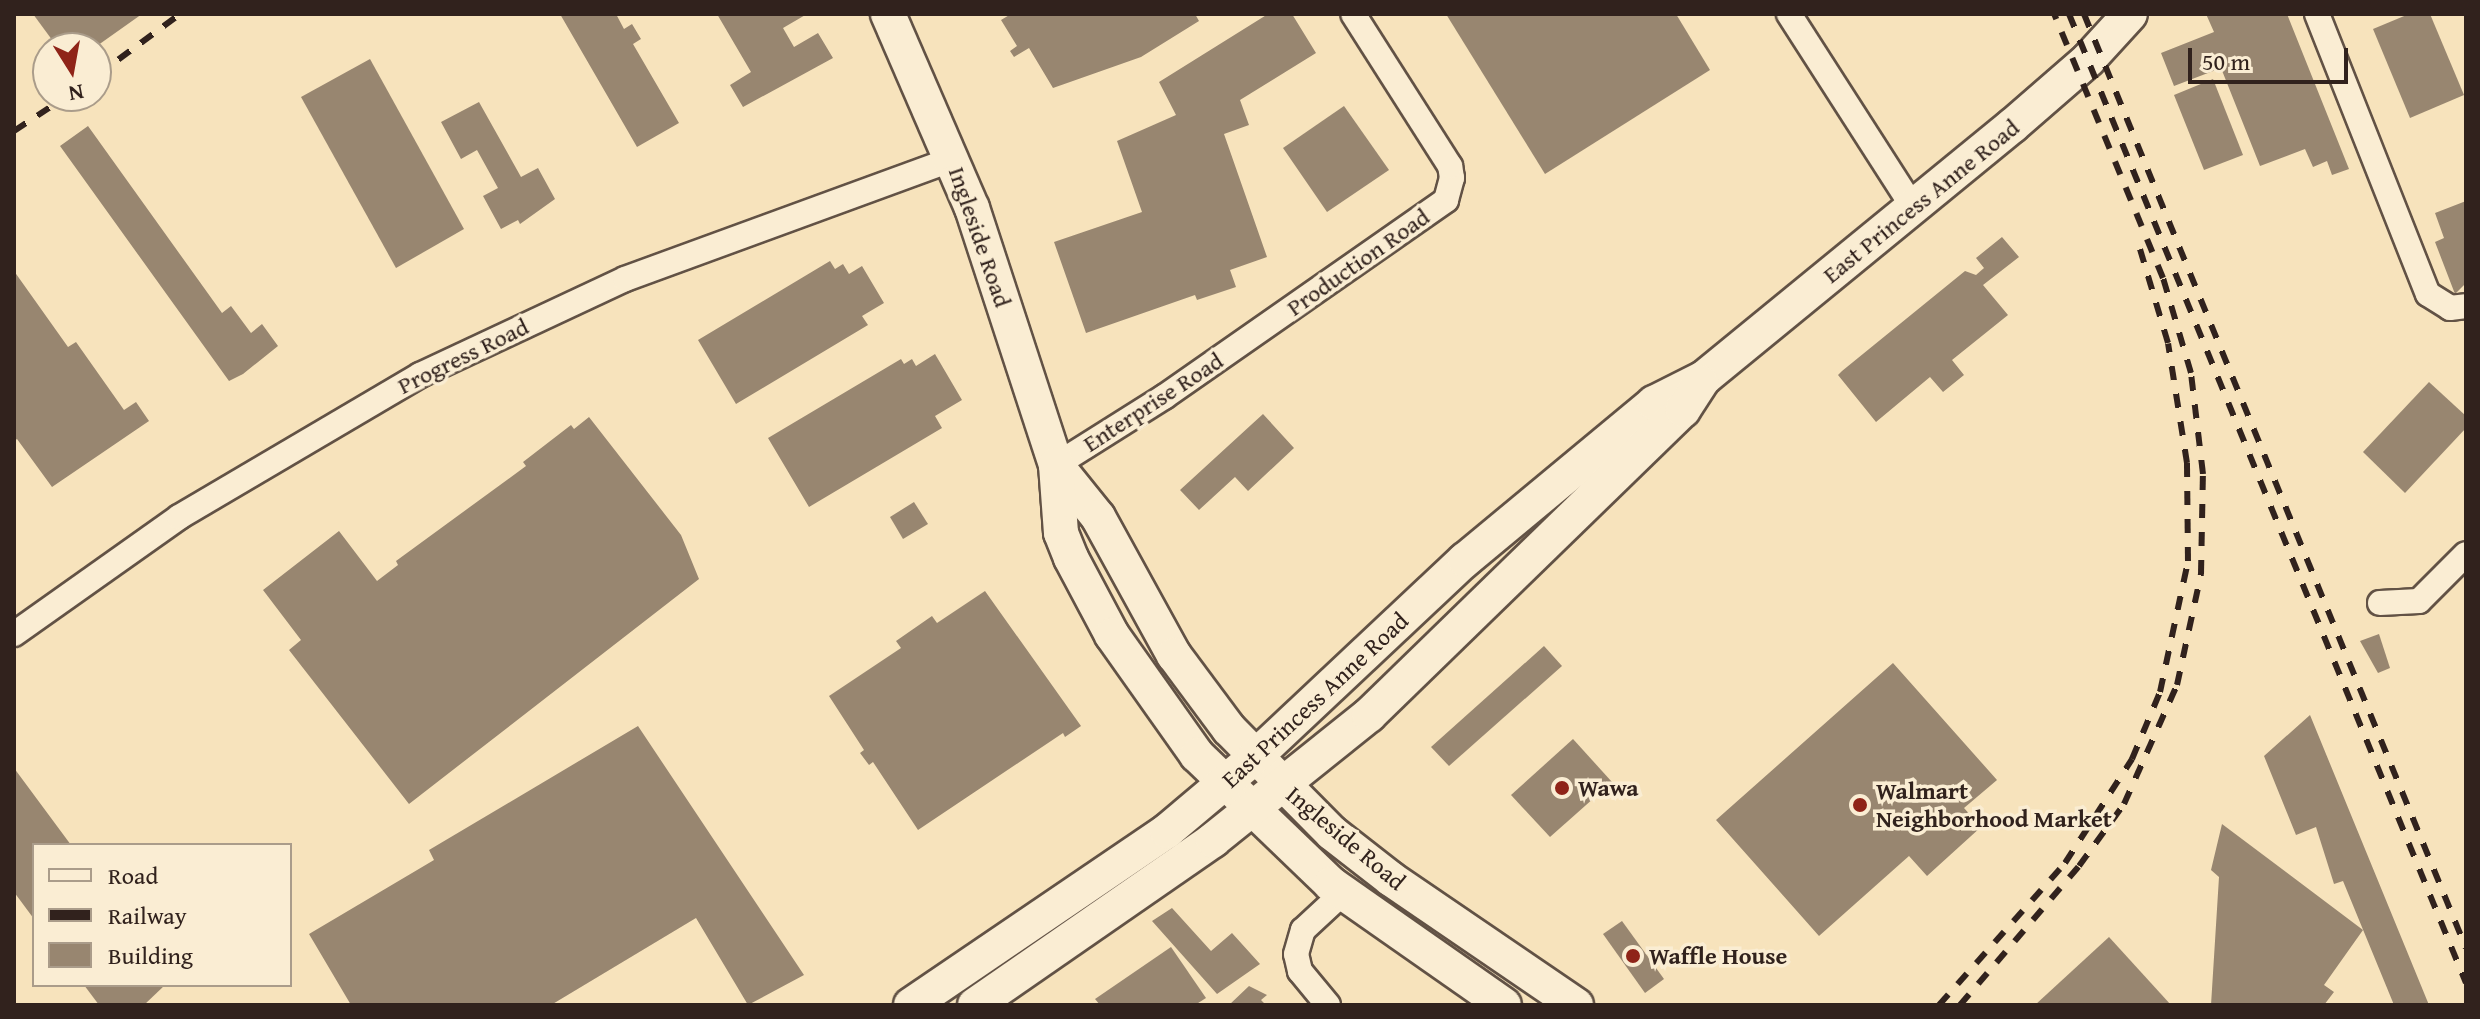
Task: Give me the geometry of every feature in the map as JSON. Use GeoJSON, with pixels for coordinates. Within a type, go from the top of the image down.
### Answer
{"type":"FeatureCollection","features":[{"type":"Feature","properties":{"kind":"main road","name":"Ingleside Road"},"geometry":{"type":"LineString","coordinates":[[888,14],[953,159],[1056,465],[1061,533],[1074,563],[1141,679],[1224,784],[1251,811],[1343,893],[1504,1005]]}},
{"type":"Feature","properties":{"kind":"main road","name":"East Princess Anne Road"},"geometry":{"type":"LineString","coordinates":[[911,1005],[1167,831],[1255,757],[1465,560],[1654,403],[1704,378],[2036,107],[2130,14]]}},
{"type":"Feature","properties":{"kind":"main road","name":"East Princess Anne Road"},"geometry":{"type":"LineString","coordinates":[[979,1004],[1251,811],[1369,715],[1683,410],[1704,378]]}},
{"type":"Feature","properties":{"kind":"main road","name":"Ingleside Road"},"geometry":{"type":"LineString","coordinates":[[1056,465],[1098,517],[1174,655],[1255,757],[1391,879],[1576,1005]]}},
{"type":"Feature","properties":{"kind":"street","name":"Production Road"},"geometry":{"type":"LineString","coordinates":[[1250,337],[1436,208],[1450,191],[1450,166],[1353,14]]}},
{"type":"Feature","properties":{"kind":"street"},"geometry":{"type":"LineString","coordinates":[[1789,14],[1913,207]]}},
{"type":"Feature","properties":{"kind":"street"},"geometry":{"type":"LineString","coordinates":[[2317,14],[2428,294],[2437,303],[2466,306]]}},
{"type":"Feature","properties":{"kind":"street","name":"Progress Road"},"geometry":{"type":"LineString","coordinates":[[14,634],[179,517],[420,375],[625,279],[953,159]]}},
{"type":"Feature","properties":{"kind":"street","name":"Enterprise Road"},"geometry":{"type":"LineString","coordinates":[[1056,465],[1250,337]]}},
{"type":"Feature","properties":{"kind":"street"},"geometry":{"type":"LineString","coordinates":[[2380,603],[2419,601],[2466,554]]}},
{"type":"Feature","properties":{"kind":"street"},"geometry":{"type":"LineString","coordinates":[[1328,1005],[1300,971],[1296,954],[1303,930],[1343,893]]}},
{"type":"Feature","properties":{"kind":"street"},"geometry":{"type":"LineString","coordinates":[[956,975],[979,1004]]}},
{"type":"Feature","properties":{"kind":"building"},"geometry":{"type":"Polygon","coordinates":[[[33,14],[142,14],[112,35],[112,32],[46,32],[33,14]]]}},
{"type":"Feature","properties":{"kind":"building"},"geometry":{"type":"Polygon","coordinates":[[[560,14],[616,14],[624,29],[632,24],[641,39],[633,44],[679,123],[637,147],[560,14]]]}},
{"type":"Feature","properties":{"kind":"building"},"geometry":{"type":"Polygon","coordinates":[[[717,14],[807,14],[783,28],[794,47],[818,33],[833,58],[743,107],[730,85],[751,72],[717,14]]]}},
{"type":"Feature","properties":{"kind":"building"},"geometry":{"type":"Polygon","coordinates":[[[1011,14],[1195,14],[1199,21],[1141,57],[1053,88],[1029,48],[1014,57],[1010,51],[1017,46],[1001,20],[1011,14]]]}},
{"type":"Feature","properties":{"kind":"building"},"geometry":{"type":"Polygon","coordinates":[[[1268,14],[1292,14],[1316,53],[1240,100],[1249,125],[1224,134],[1267,257],[1230,270],[1236,287],[1197,300],[1195,295],[1086,333],[1054,242],[1142,212],[1117,141],[1176,115],[1159,82],[1268,14]]]}},
{"type":"Feature","properties":{"kind":"building"},"geometry":{"type":"Polygon","coordinates":[[[1446,14],[1676,14],[1710,70],[1545,174],[1446,14]]]}},
{"type":"Feature","properties":{"kind":"building"},"geometry":{"type":"Polygon","coordinates":[[[2206,14],[2287,14],[2349,169],[2332,175],[2327,161],[2313,167],[2305,149],[2260,166],[2221,68],[2174,86],[2161,53],[2214,32],[2206,14]]]}},
{"type":"Feature","properties":{"kind":"building"},"geometry":{"type":"Polygon","coordinates":[[[2409,14],[2430,14],[2464,95],[2410,118],[2373,29],[2409,14]]]}},
{"type":"Feature","properties":{"kind":"building"},"geometry":{"type":"Polygon","coordinates":[[[370,59],[464,229],[396,268],[301,97],[370,59]]]}},
{"type":"Feature","properties":{"kind":"building"},"geometry":{"type":"Polygon","coordinates":[[[2213,79],[2243,155],[2204,170],[2174,95],[2213,79]]]}},
{"type":"Feature","properties":{"kind":"building"},"geometry":{"type":"Polygon","coordinates":[[[479,102],[521,177],[538,168],[555,199],[520,224],[518,220],[501,229],[483,196],[498,188],[477,150],[461,159],[441,122],[479,102]]]}},
{"type":"Feature","properties":{"kind":"building"},"geometry":{"type":"Polygon","coordinates":[[[1344,106],[1389,170],[1327,212],[1283,148],[1344,106]]]}},
{"type":"Feature","properties":{"kind":"building"},"geometry":{"type":"Polygon","coordinates":[[[88,126],[222,313],[231,306],[251,333],[262,324],[278,346],[243,374],[229,381],[60,146],[88,126]]]}},
{"type":"Feature","properties":{"kind":"building"},"geometry":{"type":"Polygon","coordinates":[[[2466,201],[2466,283],[2455,294],[2435,242],[2444,238],[2435,213],[2466,201]]]}},
{"type":"Feature","properties":{"kind":"building"},"geometry":{"type":"Polygon","coordinates":[[[2002,237],[2019,257],[1983,285],[2008,315],[1952,360],[1964,375],[1943,392],[1930,377],[1876,422],[1838,375],[1965,271],[1976,275],[1984,268],[1976,258],[2002,237]]]}},
{"type":"Feature","properties":{"kind":"building"},"geometry":{"type":"Polygon","coordinates":[[[830,261],[835,269],[843,264],[849,274],[862,266],[884,303],[862,316],[868,325],[736,404],[698,340],[830,261]]]}},
{"type":"Feature","properties":{"kind":"building"},"geometry":{"type":"Polygon","coordinates":[[[14,271],[68,347],[76,342],[124,410],[136,402],[149,421],[52,487],[17,439],[14,441],[14,271]]]}},
{"type":"Feature","properties":{"kind":"building"},"geometry":{"type":"Polygon","coordinates":[[[935,354],[962,400],[935,416],[942,428],[809,507],[768,438],[901,359],[904,364],[912,359],[916,366],[935,354]]]}},
{"type":"Feature","properties":{"kind":"building"},"geometry":{"type":"Polygon","coordinates":[[[2429,382],[2466,416],[2466,428],[2405,493],[2363,452],[2429,382]]]}},
{"type":"Feature","properties":{"kind":"building"},"geometry":{"type":"Polygon","coordinates":[[[1263,414],[1294,448],[1248,491],[1235,477],[1199,510],[1180,490],[1263,414]]]}},
{"type":"Feature","properties":{"kind":"building"},"geometry":{"type":"Polygon","coordinates":[[[589,417],[681,535],[699,579],[409,804],[289,650],[301,640],[263,590],[339,531],[377,581],[398,565],[396,561],[526,466],[523,462],[571,425],[574,429],[589,417]]]}},
{"type":"Feature","properties":{"kind":"building"},"geometry":{"type":"Polygon","coordinates":[[[914,502],[928,524],[903,539],[890,517],[914,502]]]}},
{"type":"Feature","properties":{"kind":"building"},"geometry":{"type":"Polygon","coordinates":[[[985,591],[1081,726],[1065,737],[1063,733],[918,830],[873,762],[869,765],[860,753],[864,750],[829,696],[901,648],[896,641],[932,616],[937,623],[985,591]]]}},
{"type":"Feature","properties":{"kind":"building"},"geometry":{"type":"Polygon","coordinates":[[[2379,634],[2390,668],[2378,673],[2360,641],[2379,634]]]}},
{"type":"Feature","properties":{"kind":"building"},"geometry":{"type":"Polygon","coordinates":[[[1544,646],[1562,666],[1449,766],[1431,747],[1544,646]]]}},
{"type":"Feature","properties":{"kind":"building"},"geometry":{"type":"Polygon","coordinates":[[[1893,663],[1997,780],[1964,808],[1981,827],[1927,876],[1909,856],[1819,936],[1716,820],[1893,663]]]}},
{"type":"Feature","properties":{"kind":"building"},"geometry":{"type":"Polygon","coordinates":[[[2310,715],[2429,1005],[2394,1005],[2343,881],[2334,884],[2316,827],[2296,835],[2264,756],[2310,715]]]}},
{"type":"Feature","properties":{"kind":"building"},"geometry":{"type":"Polygon","coordinates":[[[638,726],[804,975],[748,1005],[696,918],[551,1005],[351,1005],[309,934],[434,860],[429,850],[638,726]]]}},
{"type":"Feature","properties":{"kind":"building","name":"Wawa"},"geometry":{"type":"Polygon","coordinates":[[[1573,739],[1612,782],[1550,837],[1511,795],[1573,739]]]}},
{"type":"Feature","properties":{"kind":"building"},"geometry":{"type":"Polygon","coordinates":[[[14,768],[70,843],[32,843],[32,916],[14,892],[14,768]]]}},
{"type":"Feature","properties":{"kind":"building"},"geometry":{"type":"Polygon","coordinates":[[[2222,824],[2363,930],[2324,985],[2334,992],[2324,1005],[2211,1005],[2219,877],[2211,870],[2222,824]]]}},
{"type":"Feature","properties":{"kind":"building"},"geometry":{"type":"Polygon","coordinates":[[[1172,908],[1211,951],[1232,933],[1260,964],[1217,994],[1152,921],[1172,908]]]}},
{"type":"Feature","properties":{"kind":"building"},"geometry":{"type":"Polygon","coordinates":[[[1622,921],[1664,979],[1645,993],[1603,934],[1622,921]]]}},
{"type":"Feature","properties":{"kind":"building"},"geometry":{"type":"Polygon","coordinates":[[[2109,937],[2171,1005],[2035,1005],[2109,937]]]}},
{"type":"Feature","properties":{"kind":"building"},"geometry":{"type":"Polygon","coordinates":[[[1171,947],[1206,998],[1195,1005],[1100,1005],[1095,999],[1171,947]]]}},
{"type":"Feature","properties":{"kind":"building"},"geometry":{"type":"Polygon","coordinates":[[[1249,986],[1267,995],[1261,1000],[1266,1005],[1229,1005],[1249,986]]]}},
{"type":"Feature","properties":{"kind":"building"},"geometry":{"type":"Polygon","coordinates":[[[86,987],[163,987],[144,1005],[99,1005],[86,987]]]}},
{"type":"Feature","properties":{"kind":"railway"},"geometry":{"type":"LineString","coordinates":[[112,64],[180,14]]}},
{"type":"Feature","properties":{"kind":"railway"},"geometry":{"type":"LineString","coordinates":[[1960,1005],[2079,866],[2124,804],[2177,685],[2201,574],[2203,474],[2191,373],[2163,278],[2054,14]]}},
{"type":"Feature","properties":{"kind":"railway"},"geometry":{"type":"LineString","coordinates":[[2069,14],[2466,983]]}},
{"type":"Feature","properties":{"kind":"railway"},"geometry":{"type":"LineString","coordinates":[[2084,14],[2466,948]]}},
{"type":"Feature","properties":{"kind":"railway"},"geometry":{"type":"LineString","coordinates":[[14,131],[43,112]]}},
{"type":"Feature","properties":{"kind":"railway"},"geometry":{"type":"LineString","coordinates":[[1939,1005],[2065,863],[2132,759],[2160,692],[2188,561],[2187,463],[2168,343],[2140,249]]}},
{"type":"Feature","properties":{"kind":"place","name":"Wawa"},"geometry":{"type":"Point","coordinates":[1562,788]}},
{"type":"Feature","properties":{"kind":"place","name":"Walmart Neighborhood Market"},"geometry":{"type":"Point","coordinates":[1860,805]}},
{"type":"Feature","properties":{"kind":"place","name":"Waffle House"},"geometry":{"type":"Point","coordinates":[1633,956]}}]}
